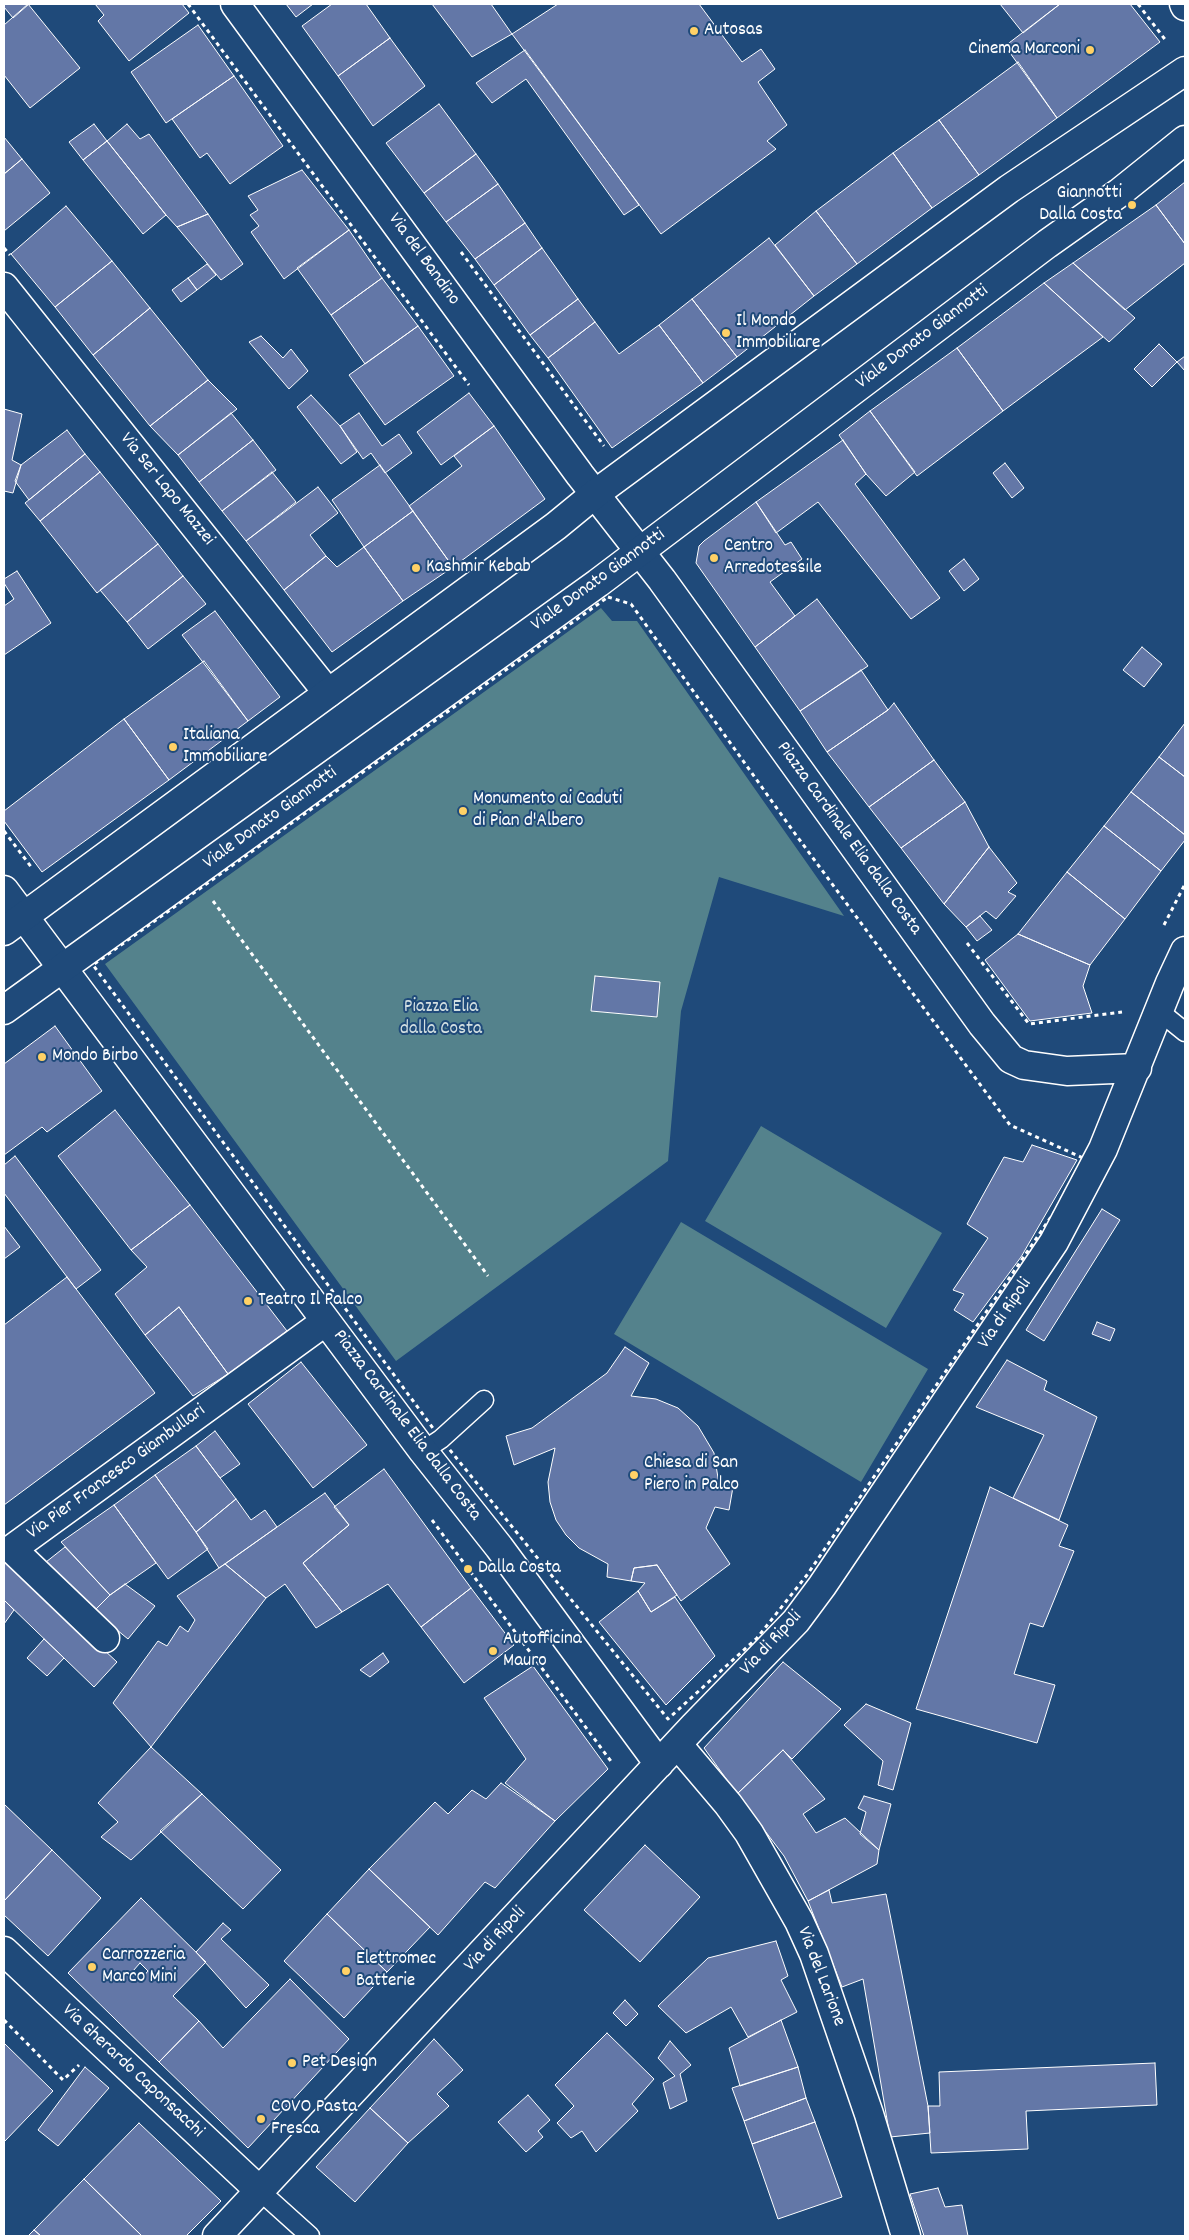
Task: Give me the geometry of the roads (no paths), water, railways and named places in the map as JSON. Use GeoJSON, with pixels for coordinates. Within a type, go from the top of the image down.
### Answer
{"type":"FeatureCollection","features":[{"type":"Feature","properties":{"kind":"street","name":"Via del Bandino"},"geometry":{"type":"LineString","coordinates":[[235,4],[612,516]]}},
{"type":"Feature","properties":{"kind":"street"},"geometry":{"type":"LineString","coordinates":[[13,923],[63,889],[556,526],[595,494],[1008,189],[1185,72]]}},
{"type":"Feature","properties":{"kind":"street","name":"Viale Donato Giannotti"},"geometry":{"type":"LineString","coordinates":[[4,1010],[639,553],[1047,244],[1119,193],[1185,140]]}},
{"type":"Feature","properties":{"kind":"street","name":"Via Ser Lapo Mazzei"},"geometry":{"type":"LineString","coordinates":[[4,287],[328,693]]}},
{"type":"Feature","properties":{"kind":"street","name":"Piazza Cardinale Elia dalla Costa"},"geometry":{"type":"LineString","coordinates":[[612,516],[667,588],[982,1024],[1012,1059],[1024,1065],[1067,1070],[1137,1068]]}},
{"type":"Feature","properties":{"kind":"street","name":"Piazza Cardinale Elia dalla Costa"},"geometry":{"type":"LineString","coordinates":[[4,890],[13,923],[61,969],[423,1451],[499,1547],[659,1764]]}},
{"type":"Feature","properties":{"kind":"street","name":"Via di Ripoli"},"geometry":{"type":"LineString","coordinates":[[217,2236],[659,1764],[796,1621],[849,1547],[1054,1242],[1103,1149],[1185,951]]}},
{"type":"Feature","properties":{"kind":"street","name":"Via Pier Francesco Giambullari"},"geometry":{"type":"LineString","coordinates":[[105,1638],[12,1549],[326,1321]]}},
{"type":"Feature","properties":{"kind":"street","name":"Via del Larione"},"geometry":{"type":"LineString","coordinates":[[678,1745],[728,1804],[749,1833],[799,1921],[814,1954],[869,2114],[906,2236]]}},
{"type":"Feature","properties":{"kind":"street","name":"Via Gherardo Caponsacchi"},"geometry":{"type":"LineString","coordinates":[[4,1952],[260,2191]]}},
{"type":"Feature","properties":{"kind":"lane"},"geometry":{"type":"LineString","coordinates":[[1159,1011],[1185,1032]]}},
{"type":"Feature","properties":{"kind":"lane"},"geometry":{"type":"LineString","coordinates":[[423,1451],[441,1439],[484,1400]]}},
{"type":"Feature","properties":{"kind":"lane"},"geometry":{"type":"LineString","coordinates":[[260,2191],[310,2236]]}},
{"type":"Feature","properties":{"kind":"place","name":"Autosas"},"geometry":{"type":"Point","coordinates":[694,31]}},
{"type":"Feature","properties":{"kind":"place","name":"Cinema Marconi"},"geometry":{"type":"Point","coordinates":[1090,50]}},
{"type":"Feature","properties":{"kind":"place","name":"Giannotti Dalla Costa"},"geometry":{"type":"Point","coordinates":[1132,205]}},
{"type":"Feature","properties":{"kind":"place","name":"Il Mondo Immobiliare"},"geometry":{"type":"Point","coordinates":[726,333]}},
{"type":"Feature","properties":{"kind":"place","name":"Centro Arredotessile"},"geometry":{"type":"Point","coordinates":[714,558]}},
{"type":"Feature","properties":{"kind":"place","name":"Kashmir Kebab"},"geometry":{"type":"Point","coordinates":[416,568]}},
{"type":"Feature","properties":{"kind":"place","name":"Italiana Immobiliare"},"geometry":{"type":"Point","coordinates":[173,747]}},
{"type":"Feature","properties":{"kind":"place","name":"Monumento ai Caduti di Pian d'Albero"},"geometry":{"type":"Point","coordinates":[463,811]}},
{"type":"Feature","properties":{"kind":"place","name":"Mondo Birbo"},"geometry":{"type":"Point","coordinates":[42,1057]}},
{"type":"Feature","properties":{"kind":"place","name":"Teatro Il Palco"},"geometry":{"type":"Point","coordinates":[248,1301]}},
{"type":"Feature","properties":{"kind":"place","name":"Chiesa di San Piero in Palco"},"geometry":{"type":"Point","coordinates":[634,1475]}},
{"type":"Feature","properties":{"kind":"place","name":"Dalla Costa"},"geometry":{"type":"Point","coordinates":[468,1569]}},
{"type":"Feature","properties":{"kind":"place","name":"Autofficina Mauro"},"geometry":{"type":"Point","coordinates":[493,1651]}},
{"type":"Feature","properties":{"kind":"place","name":"Carrozzeria Marco Mini"},"geometry":{"type":"Point","coordinates":[92,1967]}},
{"type":"Feature","properties":{"kind":"place","name":"Elettromec Batterie"},"geometry":{"type":"Point","coordinates":[346,1971]}},
{"type":"Feature","properties":{"kind":"place","name":"Pet Design"},"geometry":{"type":"Point","coordinates":[292,2063]}},
{"type":"Feature","properties":{"kind":"place","name":"COVO Pasta Fresca"},"geometry":{"type":"Point","coordinates":[261,2119]}},
{"type":"Feature","properties":{"kind":"park label","name":"Piazza Elia dalla Costa"},"geometry":{"type":"Point","coordinates":[441,1019]}}]}
